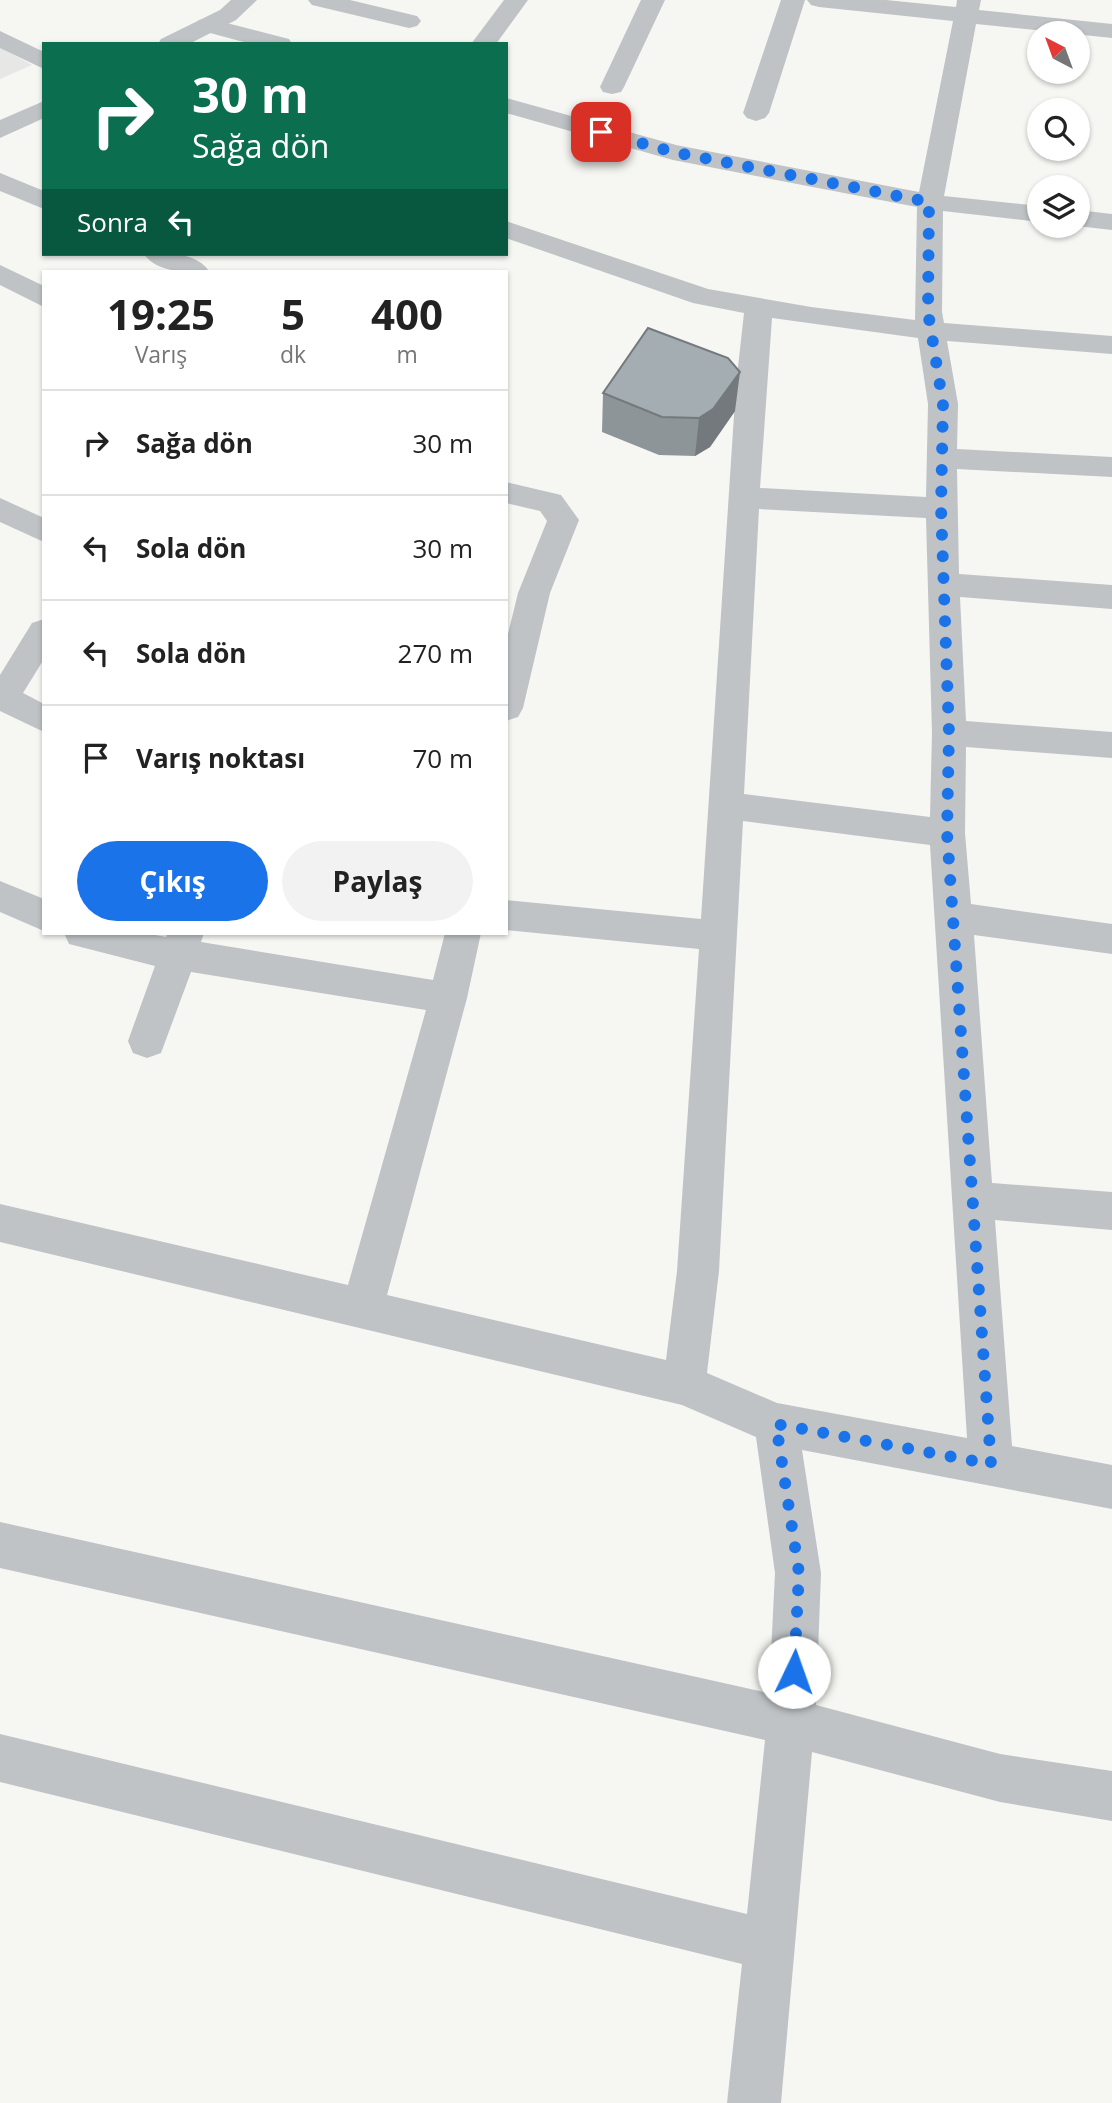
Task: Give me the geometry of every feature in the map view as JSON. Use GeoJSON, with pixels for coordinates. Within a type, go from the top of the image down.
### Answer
{"type":"FeatureCollection","features":[{"type":"Feature","properties":{"kind":"street"},"geometry":{"type":"LineString","coordinates":[[174,42],[228,15],[245,0]]}},
{"type":"Feature","properties":{"kind":"street"},"geometry":{"type":"LineString","coordinates":[[320,0],[409,21]]}},
{"type":"Feature","properties":{"kind":"street"},"geometry":{"type":"LineString","coordinates":[[484,42],[516,0]]}},
{"type":"Feature","properties":{"kind":"street"},"geometry":{"type":"LineString","coordinates":[[612,87],[653,0]]}},
{"type":"Feature","properties":{"kind":"street"},"geometry":{"type":"LineString","coordinates":[[756,113],[793,0]]}},
{"type":"Feature","properties":{"kind":"street"},"geometry":{"type":"LineString","coordinates":[[819,0],[968,8],[1112,31]]}},
{"type":"Feature","properties":{"kind":"street"},"geometry":{"type":"LineString","coordinates":[[968,8],[929,202],[928,312],[943,404],[941,508],[949,733],[947,833],[991,1464]]}},
{"type":"Feature","properties":{"kind":"street"},"geometry":{"type":"LineString","coordinates":[[208,25],[272,42]]}},
{"type":"Feature","properties":{"kind":"street"},"geometry":{"type":"LineString","coordinates":[[0,38],[42,61]]}},
{"type":"Feature","properties":{"kind":"street"},"geometry":{"type":"LineString","coordinates":[[508,106],[673,152],[929,202],[1027,213]]}},
{"type":"Feature","properties":{"kind":"street"},"geometry":{"type":"LineString","coordinates":[[0,130],[42,109]]}},
{"type":"Feature","properties":{"kind":"street"},"geometry":{"type":"LineString","coordinates":[[0,181],[42,200]]}},
{"type":"Feature","properties":{"kind":"street"},"geometry":{"type":"LineString","coordinates":[[1090,219],[1112,222]]}},
{"type":"Feature","properties":{"kind":"street"},"geometry":{"type":"LineString","coordinates":[[508,230],[703,297],[931,331],[1112,345]]}},
{"type":"Feature","properties":{"kind":"street"},"geometry":{"type":"LineString","coordinates":[[162,256],[193,270]]}},
{"type":"Feature","properties":{"kind":"street"},"geometry":{"type":"LineString","coordinates":[[0,274],[42,297]]}},
{"type":"Feature","properties":{"kind":"street"},"geometry":{"type":"LineString","coordinates":[[684,1385],[698,1271],[744,498],[759,307]]}},
{"type":"Feature","properties":{"kind":"street"},"geometry":{"type":"LineString","coordinates":[[942,458],[1112,467]]}},
{"type":"Feature","properties":{"kind":"street"},"geometry":{"type":"LineString","coordinates":[[508,493],[550,503],[563,520],[534,593],[508,700]]}},
{"type":"Feature","properties":{"kind":"street"},"geometry":{"type":"LineString","coordinates":[[744,498],[941,508]]}},
{"type":"Feature","properties":{"kind":"street"},"geometry":{"type":"LineString","coordinates":[[0,509],[42,530]]}},
{"type":"Feature","properties":{"kind":"street"},"geometry":{"type":"LineString","coordinates":[[944,584],[1112,597]]}},
{"type":"Feature","properties":{"kind":"street"},"geometry":{"type":"LineString","coordinates":[[42,634],[2,697],[42,718]]}},
{"type":"Feature","properties":{"kind":"street"},"geometry":{"type":"LineString","coordinates":[[949,733],[1112,745]]}},
{"type":"Feature","properties":{"kind":"street"},"geometry":{"type":"LineString","coordinates":[[725,805],[947,833]]}},
{"type":"Feature","properties":{"kind":"street"},"geometry":{"type":"LineString","coordinates":[[0,896],[42,915]]}},
{"type":"Feature","properties":{"kind":"street"},"geometry":{"type":"LineString","coordinates":[[508,915],[718,936]]}},
{"type":"Feature","properties":{"kind":"street"},"geometry":{"type":"LineString","coordinates":[[954,917],[1112,939]]}},
{"type":"Feature","properties":{"kind":"street"},"geometry":{"type":"LineString","coordinates":[[100,935],[182,944],[449,998]]}},
{"type":"Feature","properties":{"kind":"street"},"geometry":{"type":"LineString","coordinates":[[362,1309],[449,998],[463,935]]}},
{"type":"Feature","properties":{"kind":"street"},"geometry":{"type":"LineString","coordinates":[[146,1041],[182,944]]}},
{"type":"Feature","properties":{"kind":"street"},"geometry":{"type":"LineString","coordinates":[[973,1200],[1112,1211]]}},
{"type":"Feature","properties":{"kind":"street"},"geometry":{"type":"LineString","coordinates":[[0,1223],[684,1385],[776,1424],[1112,1487]]}},
{"type":"Feature","properties":{"kind":"street"},"geometry":{"type":"LineString","coordinates":[[754,2103],[791,1722],[799,1573],[776,1424]]}},
{"type":"Feature","properties":{"kind":"street"},"geometry":{"type":"LineString","coordinates":[[0,1545],[791,1722],[1000,1777],[1112,1796]]}},
{"type":"Feature","properties":{"kind":"street"},"geometry":{"type":"LineString","coordinates":[[0,1759],[770,1945]]}},
{"type":"Feature","properties":{"kind":"shaded area"},"geometry":{"type":"Polygon","coordinates":[[[0,47],[32,65],[0,79],[0,47]]]}},
{"type":"Feature","properties":{"kind":"building"},"geometry":{"type":"Polygon","coordinates":[[[648,328],[728,358],[740,372],[713,409],[699,418],[662,417],[603,393],[648,328]]]}},
{"type":"Feature","properties":{"kind":"route"},"geometry":{"type":"LineString","coordinates":[[601,132],[673,152],[929,202],[928,312],[943,404],[941,508],[949,733],[947,833],[991,1464],[776,1424],[799,1573],[794,1672]]}}]}
